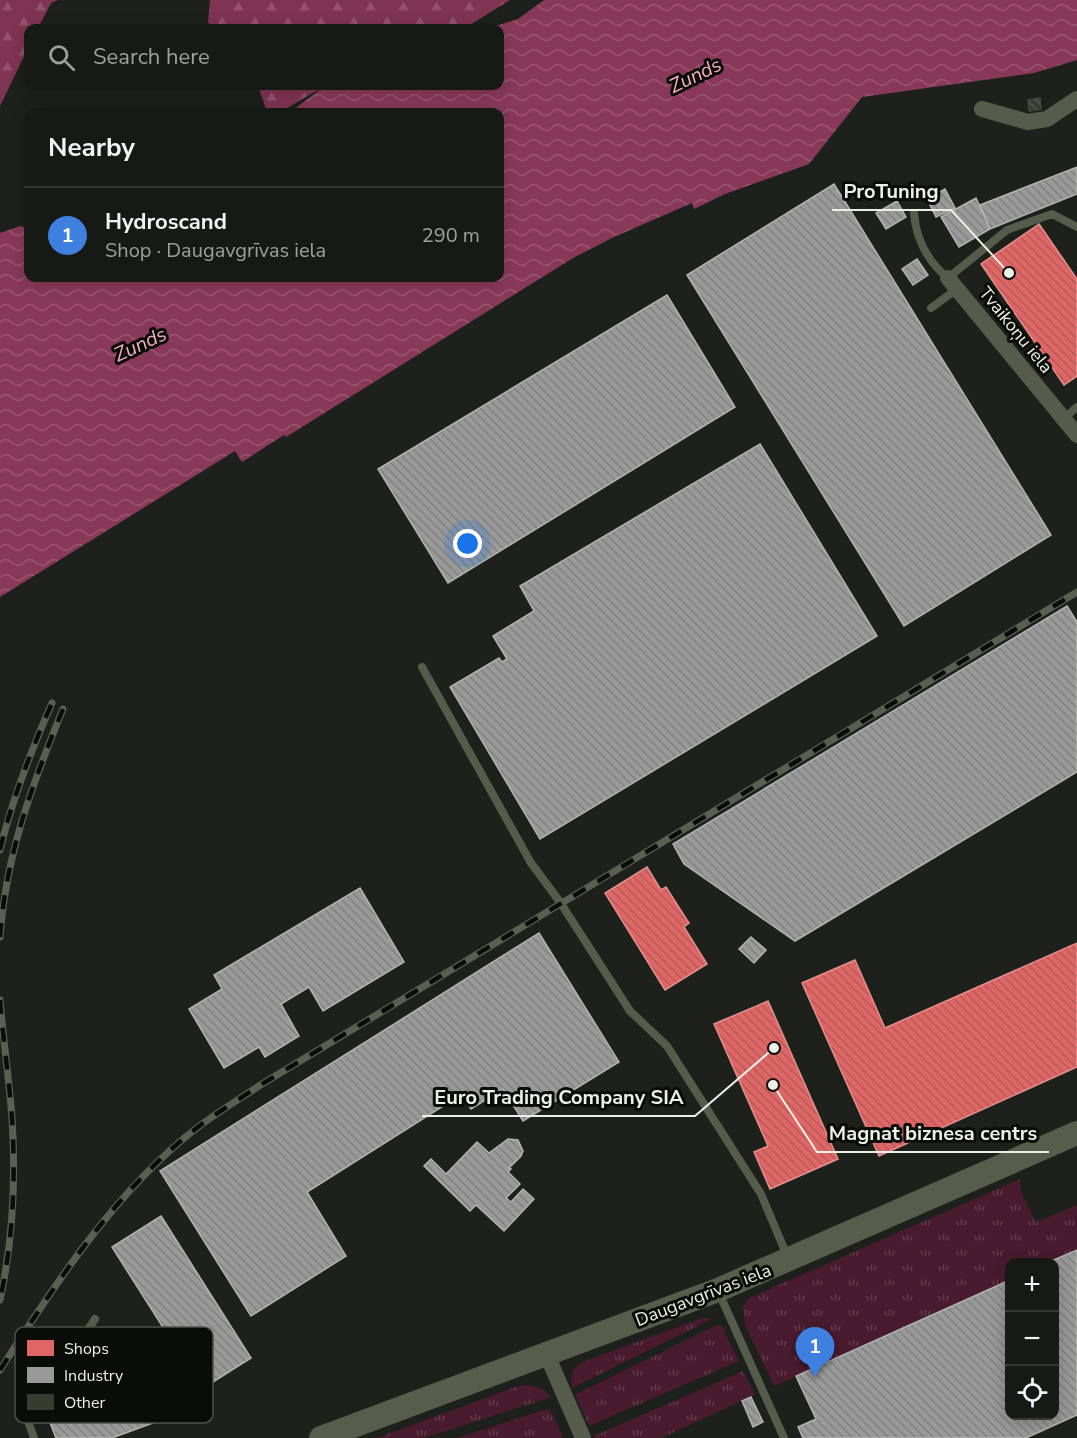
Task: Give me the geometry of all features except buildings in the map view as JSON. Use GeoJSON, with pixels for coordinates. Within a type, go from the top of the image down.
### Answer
{"type":"FeatureCollection","features":[{"type":"Feature","properties":{"kind":"main road","name":"Daugavgrīvas iela"},"geometry":{"type":"LineString","coordinates":[[331,1436],[718,1290],[789,1261],[1077,1133]]}},
{"type":"Feature","properties":{"kind":"street"},"geometry":{"type":"LineString","coordinates":[[982,109],[1028,122],[1047,119],[1077,99]]}},
{"type":"Feature","properties":{"kind":"street","name":"Tvaikoņu iela"},"geometry":{"type":"LineString","coordinates":[[953,284],[1077,435]]}},
{"type":"Feature","properties":{"kind":"street"},"geometry":{"type":"LineString","coordinates":[[547,1355],[583,1438]]}},
{"type":"Feature","properties":{"kind":"lane"},"geometry":{"type":"LineString","coordinates":[[914,213],[915,228],[923,248],[934,267],[953,284]]}},
{"type":"Feature","properties":{"kind":"lane"},"geometry":{"type":"LineString","coordinates":[[931,308],[1007,230],[1052,214],[1077,227]]}},
{"type":"Feature","properties":{"kind":"lane"},"geometry":{"type":"LineString","coordinates":[[1064,419],[1077,407]]}},
{"type":"Feature","properties":{"kind":"lane"},"geometry":{"type":"LineString","coordinates":[[422,667],[531,863],[560,902],[630,1011],[667,1046],[761,1194],[789,1261]]}},
{"type":"Feature","properties":{"kind":"lane"},"geometry":{"type":"LineString","coordinates":[[718,1290],[784,1438]]}},
{"type":"Feature","properties":{"kind":"lane"},"geometry":{"type":"LineString","coordinates":[[90,1327],[95,1319]]}},
{"type":"Feature","properties":{"kind":"lane"},"geometry":{"type":"LineString","coordinates":[[29,1423],[34,1438]]}},
{"type":"Feature","properties":{"kind":"green space"},"geometry":{"type":"Polygon","coordinates":[[[0,0],[58,0],[51,3],[40,24],[24,24],[24,56],[0,106],[0,0]]]}},
{"type":"Feature","properties":{"kind":"green space"},"geometry":{"type":"Polygon","coordinates":[[[210,0],[510,0],[471,24],[209,24],[210,0]]]}},
{"type":"Feature","properties":{"kind":"green space"},"geometry":{"type":"Polygon","coordinates":[[[259,90],[318,90],[287,108],[266,108],[259,90]]]}},
{"type":"Feature","properties":{"kind":"green space"},"geometry":{"type":"Polygon","coordinates":[[[1020,1179],[1021,1192],[1036,1222],[1077,1205],[1077,1250],[1058,1258],[1005,1258],[1005,1282],[774,1386],[745,1325],[743,1307],[749,1298],[1020,1179]]]}},
{"type":"Feature","properties":{"kind":"green space"},"geometry":{"type":"Polygon","coordinates":[[[702,1318],[712,1319],[572,1388],[572,1374],[582,1362],[702,1318]]]}},
{"type":"Feature","properties":{"kind":"green space"},"geometry":{"type":"Polygon","coordinates":[[[719,1324],[739,1361],[589,1426],[575,1395],[719,1324]]]}},
{"type":"Feature","properties":{"kind":"green space"},"geometry":{"type":"Polygon","coordinates":[[[743,1371],[755,1395],[661,1438],[595,1438],[594,1436],[743,1371]]]}},
{"type":"Feature","properties":{"kind":"green space"},"geometry":{"type":"Polygon","coordinates":[[[521,1385],[538,1387],[551,1397],[424,1438],[377,1438],[521,1385]]]}},
{"type":"Feature","properties":{"kind":"green space"},"geometry":{"type":"Polygon","coordinates":[[[547,1409],[552,1413],[563,1438],[457,1438],[547,1409]]]}},
{"type":"Feature","properties":{"kind":"water","name":"Zunds"},"geometry":{"type":"Polygon","coordinates":[[[544,0],[1077,0],[1077,60],[1034,73],[862,97],[809,164],[725,194],[694,209],[692,203],[614,237],[573,258],[286,437],[284,435],[242,462],[235,451],[0,597],[0,233],[20,226],[24,227],[24,282],[504,282],[504,108],[296,108],[320,90],[504,90],[502,24],[518,19],[544,0]]]}},
{"type":"Feature","properties":{"kind":"railway"},"geometry":{"type":"LineString","coordinates":[[28,1327],[113,1209],[168,1152],[206,1121],[262,1084],[1077,592]]}},
{"type":"Feature","properties":{"kind":"railway"},"geometry":{"type":"LineString","coordinates":[[0,850],[23,775],[52,703]]}},
{"type":"Feature","properties":{"kind":"railway"},"geometry":{"type":"LineString","coordinates":[[0,937],[3,906],[14,848],[31,793],[63,709]]}},
{"type":"Feature","properties":{"kind":"railway"},"geometry":{"type":"LineString","coordinates":[[0,1000],[12,1118],[14,1164],[11,1232],[0,1300]]}},
{"type":"Feature","properties":{"kind":"railway"},"geometry":{"type":"LineString","coordinates":[[0,1370],[15,1347]]}},
{"type":"Feature","properties":{"kind":"place","name":"ProTuning"},"geometry":{"type":"Point","coordinates":[1009,273]}},
{"type":"Feature","properties":{"kind":"place","name":"Euro Trading Company SIA"},"geometry":{"type":"Point","coordinates":[774,1048]}},
{"type":"Feature","properties":{"kind":"place","name":"Magnat biznesa centrs"},"geometry":{"type":"Point","coordinates":[773,1085]}},
{"type":"Feature","properties":{"kind":"place","name":"Hydroscand"},"geometry":{"type":"Point","coordinates":[815,1377]}}]}
